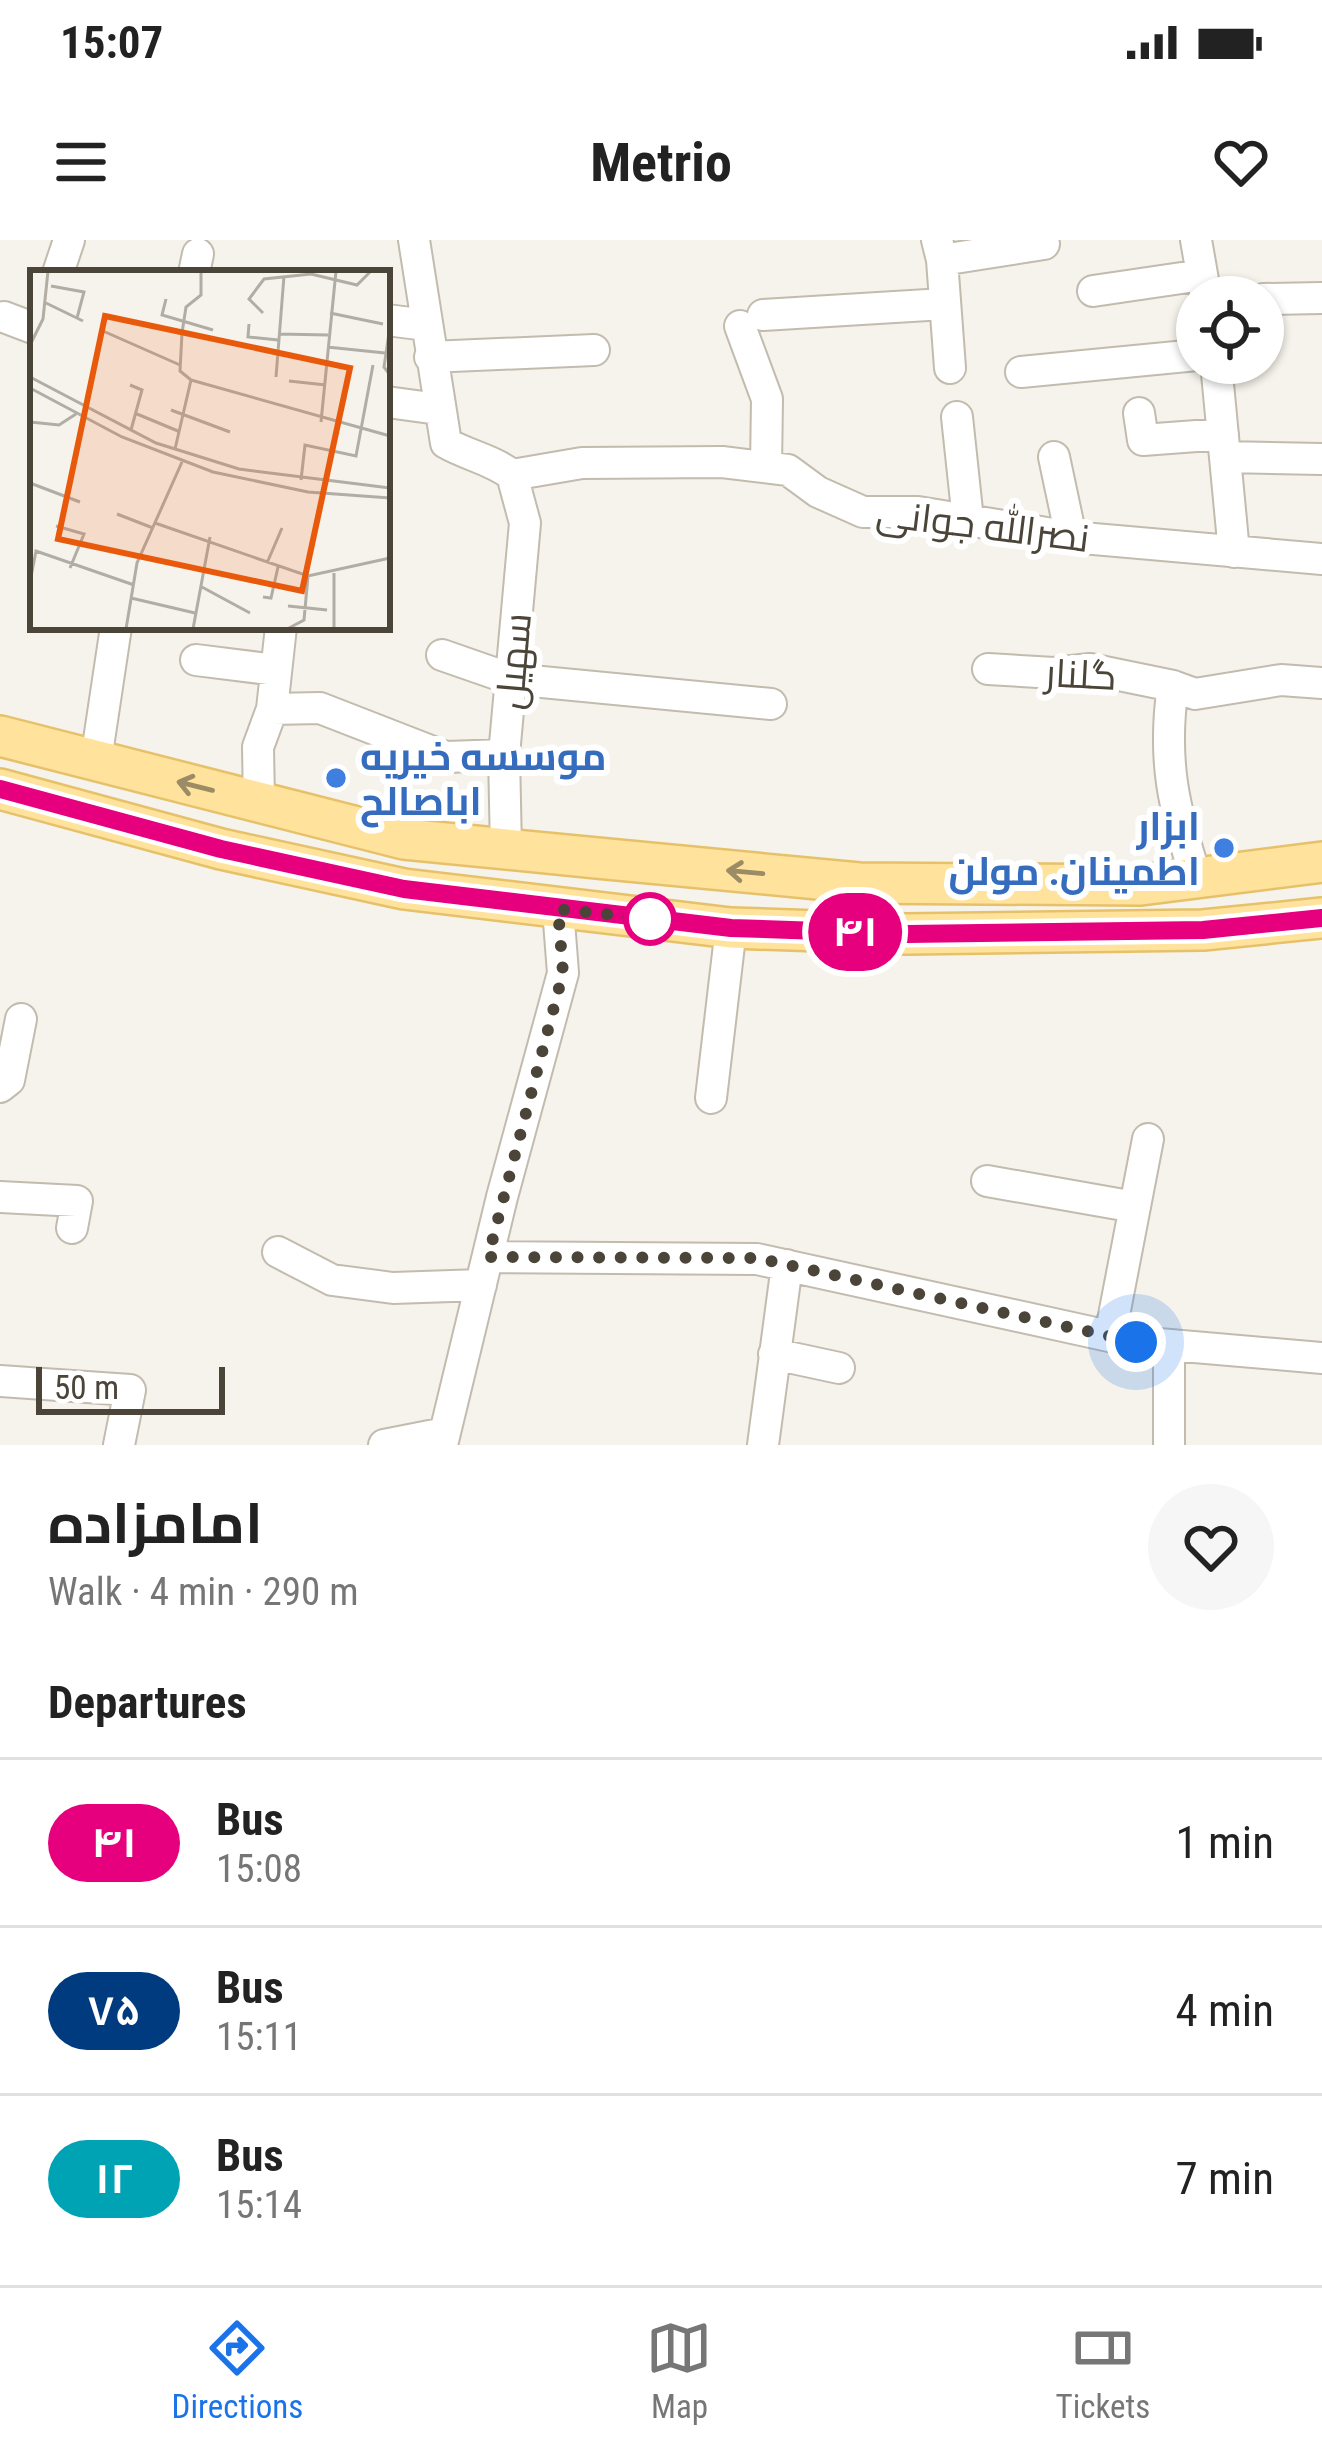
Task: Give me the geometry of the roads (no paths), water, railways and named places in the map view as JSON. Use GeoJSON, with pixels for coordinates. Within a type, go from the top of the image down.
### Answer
{"type":"FeatureCollection","features":[{"type":"Feature","properties":{"kind":"main road"},"geometry":{"type":"LineString","coordinates":[[0,736],[404,839],[859,883],[1141,885],[1322,862]]}},
{"type":"Feature","properties":{"kind":"main road"},"geometry":{"type":"LineString","coordinates":[[0,789],[221,849],[404,889],[731,928],[908,934],[1203,930],[1322,918]]}},
{"type":"Feature","properties":{"kind":"main road"},"geometry":{"type":"LineString","coordinates":[[80,810],[101,801],[269,838],[298,832],[304,826],[303,812]]}},
{"type":"Feature","properties":{"kind":"main road"},"geometry":{"type":"LineString","coordinates":[[404,889],[390,876],[394,861],[403,856],[571,869],[597,858]]}},
{"type":"Feature","properties":{"kind":"street"},"geometry":{"type":"LineString","coordinates":[[59,270],[69,240]]}},
{"type":"Feature","properties":{"kind":"street"},"geometry":{"type":"LineString","coordinates":[[414,240],[446,443],[470,457],[493,460],[512,475]]}},
{"type":"Feature","properties":{"kind":"street"},"geometry":{"type":"LineString","coordinates":[[1196,240],[1202,276]]}},
{"type":"Feature","properties":{"kind":"street"},"geometry":{"type":"LineString","coordinates":[[950,368],[939,250],[1044,244]]}},
{"type":"Feature","properties":{"kind":"street"},"geometry":{"type":"LineString","coordinates":[[1093,292],[1176,288]]}},
{"type":"Feature","properties":{"kind":"street"},"geometry":{"type":"LineString","coordinates":[[1284,299],[1322,298]]}},
{"type":"Feature","properties":{"kind":"street"},"geometry":{"type":"LineString","coordinates":[[766,467],[767,399],[751,320],[944,304]]}},
{"type":"Feature","properties":{"kind":"street"},"geometry":{"type":"LineString","coordinates":[[390,320],[426,325]]}},
{"type":"Feature","properties":{"kind":"street"},"geometry":{"type":"LineString","coordinates":[[430,357],[594,350]]}},
{"type":"Feature","properties":{"kind":"street"},"geometry":{"type":"LineString","coordinates":[[1021,372],[1176,357]]}},
{"type":"Feature","properties":{"kind":"street"},"geometry":{"type":"LineString","coordinates":[[1218,384],[1234,551]]}},
{"type":"Feature","properties":{"kind":"street"},"geometry":{"type":"LineString","coordinates":[[390,402],[438,409]]}},
{"type":"Feature","properties":{"kind":"street"},"geometry":{"type":"LineString","coordinates":[[1139,413],[1143,440],[1322,459]]}},
{"type":"Feature","properties":{"kind":"street"},"geometry":{"type":"LineString","coordinates":[[957,417],[968,520]]}},
{"type":"Feature","properties":{"kind":"street"},"geometry":{"type":"LineString","coordinates":[[1054,457],[1071,537]]}},
{"type":"Feature","properties":{"kind":"street","name":"نصرالله جوانی"},"geometry":{"type":"LineString","coordinates":[[512,475],[582,463],[722,462],[788,470],[818,492],[863,512],[918,512],[1071,537],[1322,560]]}},
{"type":"Feature","properties":{"kind":"street","name":"سهیل"},"geometry":{"type":"LineString","coordinates":[[506,849],[504,754],[525,523],[512,475]]}},
{"type":"Feature","properties":{"kind":"street"},"geometry":{"type":"LineString","coordinates":[[96,760],[116,630]]}},
{"type":"Feature","properties":{"kind":"street"},"geometry":{"type":"LineString","coordinates":[[259,802],[258,747],[272,709],[280,630]]}},
{"type":"Feature","properties":{"kind":"street"},"geometry":{"type":"LineString","coordinates":[[442,655],[511,679],[771,704]]}},
{"type":"Feature","properties":{"kind":"street"},"geometry":{"type":"LineString","coordinates":[[196,660],[276,670]]}},
{"type":"Feature","properties":{"kind":"street","name":"گلنار"},"geometry":{"type":"LineString","coordinates":[[988,669],[1054,673],[1090,669],[1195,694],[1281,680],[1322,682]]}},
{"type":"Feature","properties":{"kind":"street"},"geometry":{"type":"LineString","coordinates":[[1174,686],[1169,717],[1172,801],[1196,878]]}},
{"type":"Feature","properties":{"kind":"street"},"geometry":{"type":"LineString","coordinates":[[272,709],[320,707],[446,757],[504,754]]}},
{"type":"Feature","properties":{"kind":"street"},"geometry":{"type":"LineString","coordinates":[[384,1445],[444,1439],[563,973],[558,909]]}},
{"type":"Feature","properties":{"kind":"street"},"geometry":{"type":"LineString","coordinates":[[711,1098],[731,928]]}},
{"type":"Feature","properties":{"kind":"street"},"geometry":{"type":"LineString","coordinates":[[0,1088],[9,1080],[20,1019]]}},
{"type":"Feature","properties":{"kind":"street"},"geometry":{"type":"LineString","coordinates":[[1110,1336],[1148,1139]]}},
{"type":"Feature","properties":{"kind":"street"},"geometry":{"type":"LineString","coordinates":[[987,1181],[1135,1207]]}},
{"type":"Feature","properties":{"kind":"street"},"geometry":{"type":"LineString","coordinates":[[0,1197],[77,1201],[72,1228]]}},
{"type":"Feature","properties":{"kind":"street"},"geometry":{"type":"LineString","coordinates":[[278,1252],[332,1280],[393,1288],[484,1271],[757,1258],[1110,1336],[1322,1358]]}},
{"type":"Feature","properties":{"kind":"street"},"geometry":{"type":"LineString","coordinates":[[763,1445],[787,1265]]}},
{"type":"Feature","properties":{"kind":"street"},"geometry":{"type":"LineString","coordinates":[[1169,1345],[1169,1445]]}},
{"type":"Feature","properties":{"kind":"street"},"geometry":{"type":"LineString","coordinates":[[774,1354],[839,1368]]}},
{"type":"Feature","properties":{"kind":"street"},"geometry":{"type":"LineString","coordinates":[[0,1381],[130,1390],[119,1445]]}},
{"type":"Feature","properties":{"kind":"place","name":"موسسه خیریه اباصالح"},"geometry":{"type":"Point","coordinates":[336,778]}},
{"type":"Feature","properties":{"kind":"place","name":"ابزار اطمینان. مولن"},"geometry":{"type":"Point","coordinates":[1224,848]}}]}
